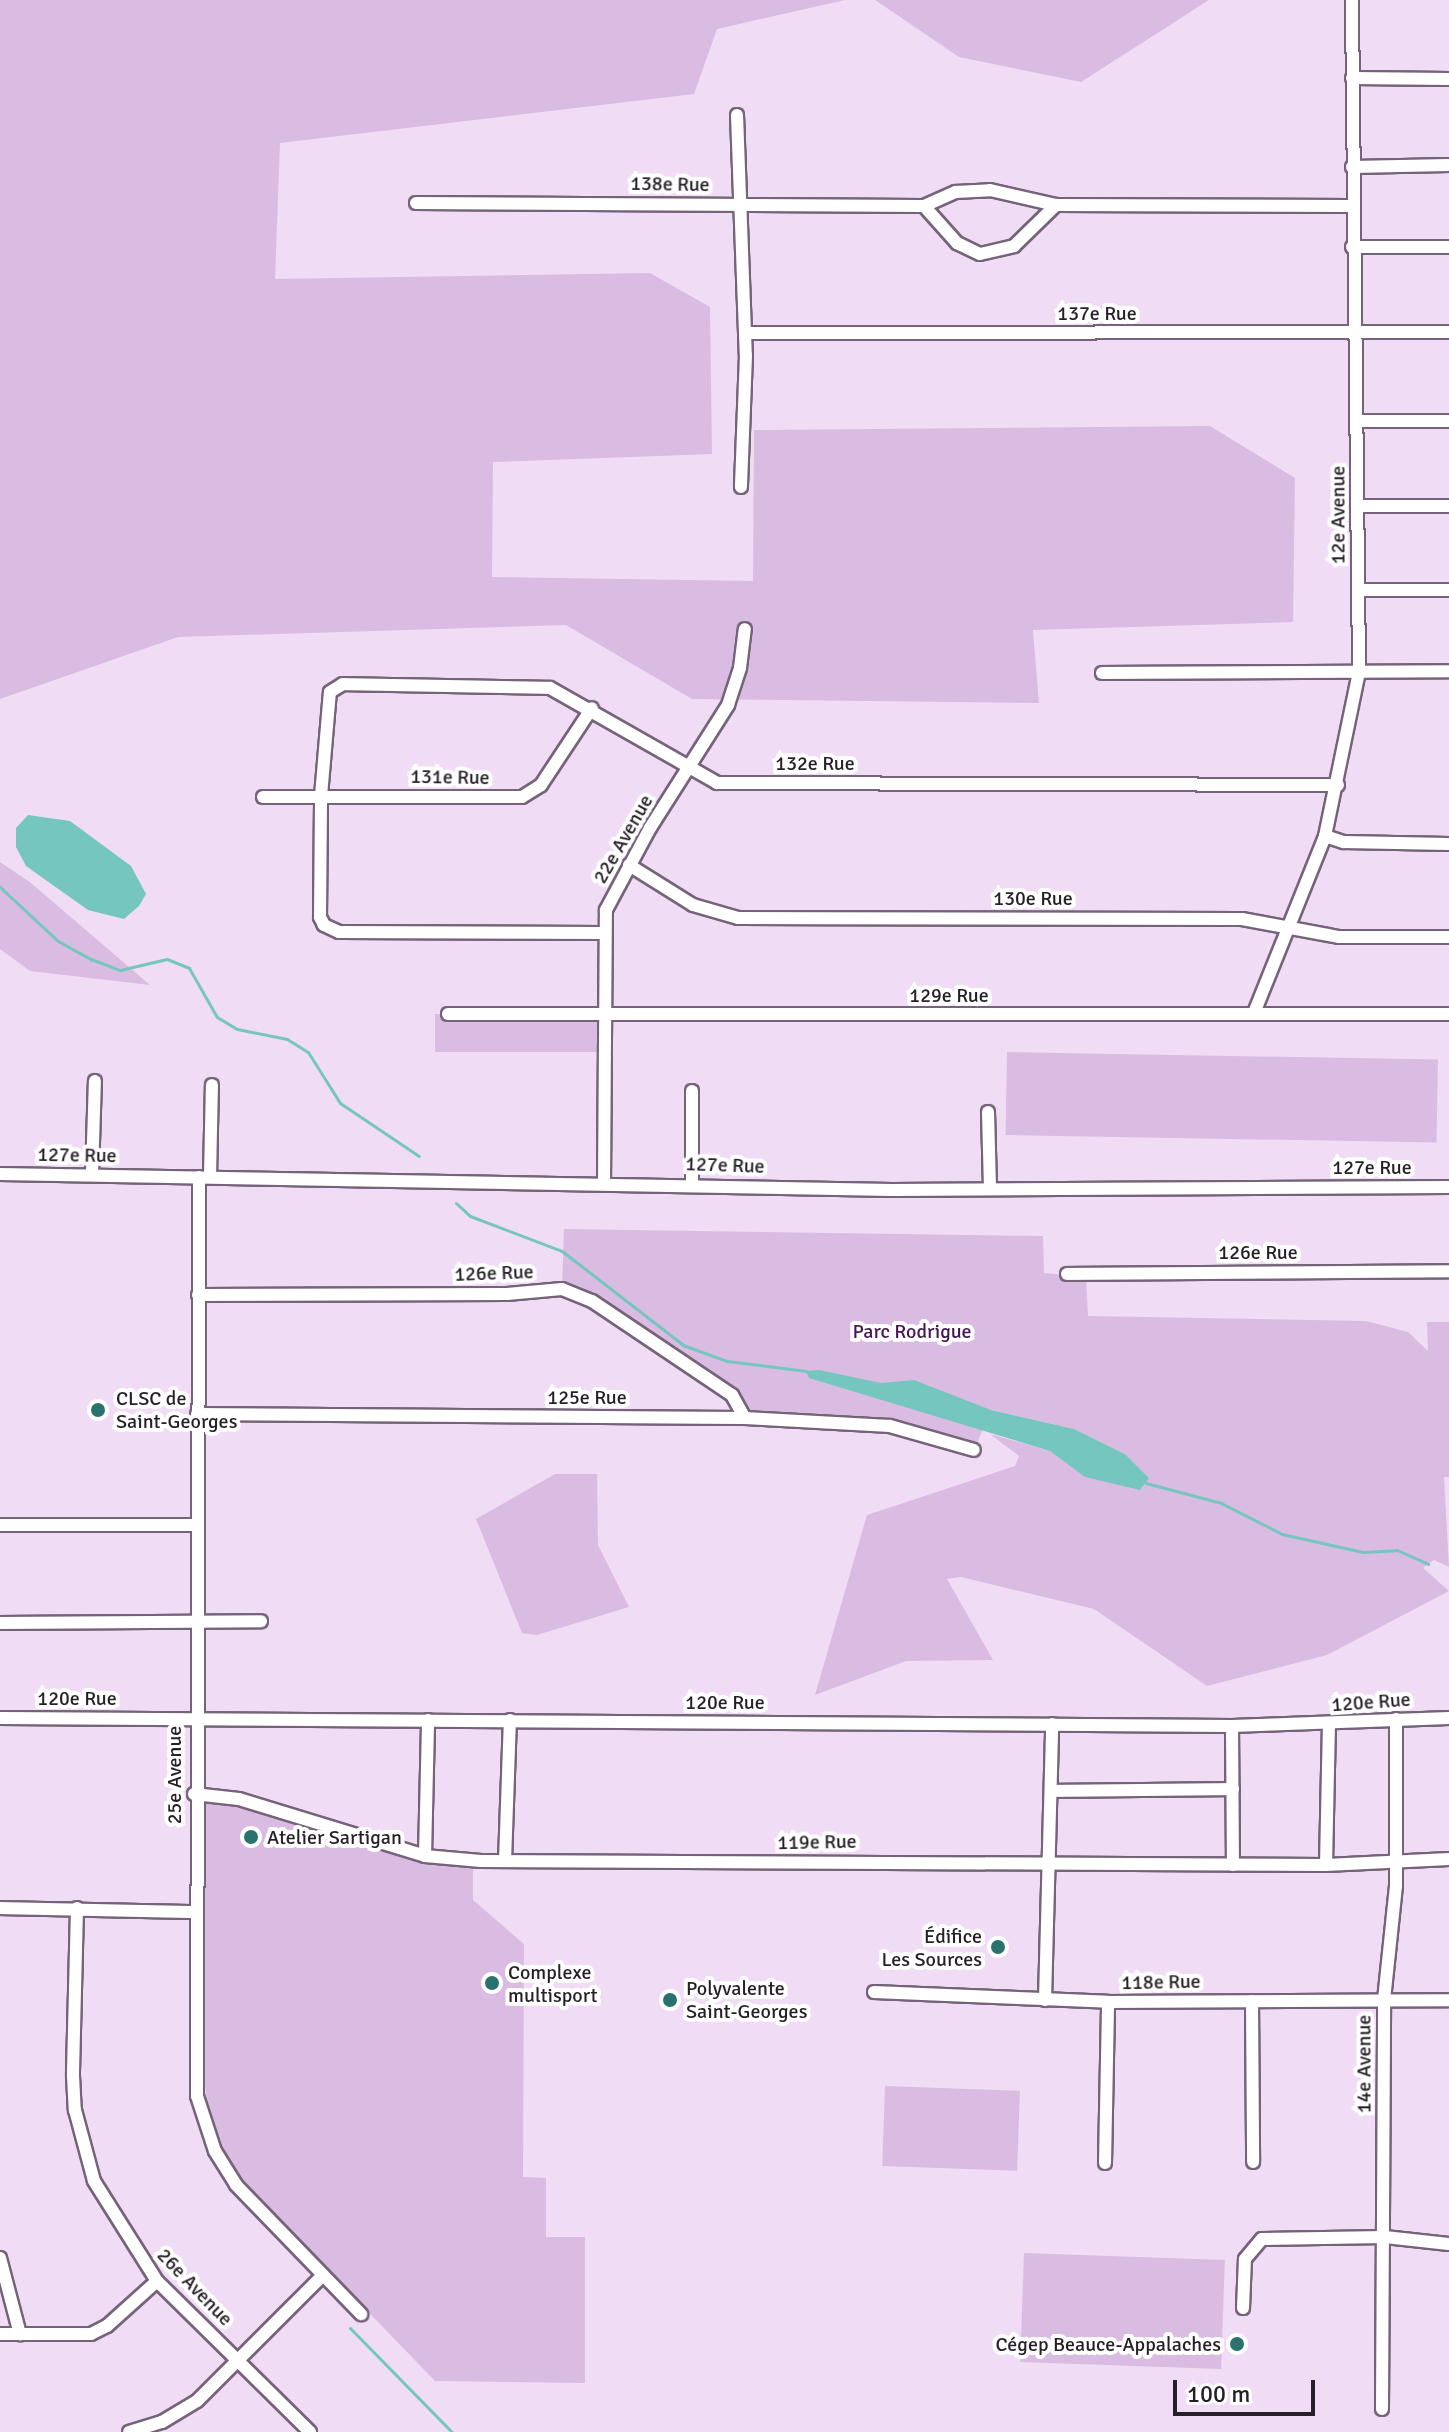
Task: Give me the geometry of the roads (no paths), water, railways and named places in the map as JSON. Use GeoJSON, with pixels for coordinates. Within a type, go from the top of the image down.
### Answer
{"type":"FeatureCollection","features":[{"type":"Feature","properties":{"kind":"street","name":"12e Avenue"},"geometry":{"type":"LineString","coordinates":[[1254,1013],[1292,927],[1325,836],[1359,672],[1359,506],[1351,206],[1352,0]]}},
{"type":"Feature","properties":{"kind":"street"},"geometry":{"type":"LineString","coordinates":[[1352,78],[1449,79]]}},
{"type":"Feature","properties":{"kind":"street"},"geometry":{"type":"LineString","coordinates":[[737,115],[746,333],[741,487]]}},
{"type":"Feature","properties":{"kind":"street"},"geometry":{"type":"LineString","coordinates":[[1352,167],[1449,165]]}},
{"type":"Feature","properties":{"kind":"street","name":"138e Rue"},"geometry":{"type":"LineString","coordinates":[[416,203],[924,206],[956,192],[990,190],[1056,205],[1351,206]]}},
{"type":"Feature","properties":{"kind":"street"},"geometry":{"type":"LineString","coordinates":[[924,206],[957,243],[980,254],[1014,246],[1056,205]]}},
{"type":"Feature","properties":{"kind":"street"},"geometry":{"type":"LineString","coordinates":[[1352,247],[1449,247]]}},
{"type":"Feature","properties":{"kind":"street","name":"137e Rue"},"geometry":{"type":"LineString","coordinates":[[746,333],[1449,332]]}},
{"type":"Feature","properties":{"kind":"street"},"geometry":{"type":"LineString","coordinates":[[1357,421],[1449,421]]}},
{"type":"Feature","properties":{"kind":"street"},"geometry":{"type":"LineString","coordinates":[[1359,506],[1449,506]]}},
{"type":"Feature","properties":{"kind":"street"},"geometry":{"type":"LineString","coordinates":[[1359,590],[1449,590]]}},
{"type":"Feature","properties":{"kind":"street","name":"22e Avenue"},"geometry":{"type":"LineString","coordinates":[[604,1183],[603,933],[606,910],[629,865],[732,694],[745,629]]}},
{"type":"Feature","properties":{"kind":"street"},"geometry":{"type":"LineString","coordinates":[[1102,673],[1449,671]]}},
{"type":"Feature","properties":{"kind":"street","name":"132e Rue"},"geometry":{"type":"LineString","coordinates":[[321,796],[326,700],[343,684],[535,686],[565,693],[689,769],[726,783],[1338,785]]}},
{"type":"Feature","properties":{"kind":"street","name":"131e Rue"},"geometry":{"type":"LineString","coordinates":[[263,797],[522,797],[541,785],[592,708]]}},
{"type":"Feature","properties":{"kind":"street"},"geometry":{"type":"LineString","coordinates":[[321,796],[320,917],[324,925],[339,932],[603,933]]}},
{"type":"Feature","properties":{"kind":"street"},"geometry":{"type":"LineString","coordinates":[[1325,836],[1344,842],[1449,844]]}},
{"type":"Feature","properties":{"kind":"street","name":"130e Rue"},"geometry":{"type":"LineString","coordinates":[[629,865],[693,905],[738,918],[1224,918],[1339,937],[1449,937]]}},
{"type":"Feature","properties":{"kind":"street","name":"129e Rue"},"geometry":{"type":"LineString","coordinates":[[448,1014],[1449,1014]]}},
{"type":"Feature","properties":{"kind":"street"},"geometry":{"type":"LineString","coordinates":[[92,1174],[95,1081]]}},
{"type":"Feature","properties":{"kind":"street","name":"25e Avenue"},"geometry":{"type":"LineString","coordinates":[[212,1085],[198,1295],[195,2079],[202,2120],[236,2185],[361,2314]]}},
{"type":"Feature","properties":{"kind":"street"},"geometry":{"type":"LineString","coordinates":[[692,1091],[692,1184]]}},
{"type":"Feature","properties":{"kind":"street"},"geometry":{"type":"LineString","coordinates":[[988,1112],[990,1189]]}},
{"type":"Feature","properties":{"kind":"street","name":"127e Rue"},"geometry":{"type":"LineString","coordinates":[[0,1174],[990,1189],[1449,1187]]}},
{"type":"Feature","properties":{"kind":"street","name":"126e Rue"},"geometry":{"type":"LineString","coordinates":[[1067,1274],[1449,1271]]}},
{"type":"Feature","properties":{"kind":"street","name":"126e Rue"},"geometry":{"type":"LineString","coordinates":[[198,1295],[507,1294],[562,1289],[592,1301],[732,1395],[745,1418]]}},
{"type":"Feature","properties":{"kind":"street","name":"125e Rue"},"geometry":{"type":"LineString","coordinates":[[197,1414],[745,1418],[890,1426],[974,1450]]}},
{"type":"Feature","properties":{"kind":"street"},"geometry":{"type":"LineString","coordinates":[[0,1525],[196,1525]]}},
{"type":"Feature","properties":{"kind":"street"},"geometry":{"type":"LineString","coordinates":[[0,1623],[261,1621]]}},
{"type":"Feature","properties":{"kind":"street","name":"120e Rue"},"geometry":{"type":"LineString","coordinates":[[0,1718],[1232,1726],[1329,1725],[1449,1718]]}},
{"type":"Feature","properties":{"kind":"street","name":"14e Avenue"},"geometry":{"type":"LineString","coordinates":[[1382,2409],[1384,2000],[1395,1862],[1396,1719]]}},
{"type":"Feature","properties":{"kind":"street"},"geometry":{"type":"LineString","coordinates":[[425,1856],[428,1720]]}},
{"type":"Feature","properties":{"kind":"street"},"geometry":{"type":"LineString","coordinates":[[505,1861],[510,1720]]}},
{"type":"Feature","properties":{"kind":"street"},"geometry":{"type":"LineString","coordinates":[[1045,2000],[1052,1724]]}},
{"type":"Feature","properties":{"kind":"street"},"geometry":{"type":"LineString","coordinates":[[1326,1865],[1329,1725]]}},
{"type":"Feature","properties":{"kind":"street"},"geometry":{"type":"LineString","coordinates":[[1232,1726],[1233,1865]]}},
{"type":"Feature","properties":{"kind":"street"},"geometry":{"type":"LineString","coordinates":[[1051,1791],[1233,1789]]}},
{"type":"Feature","properties":{"kind":"street","name":"119e Rue"},"geometry":{"type":"LineString","coordinates":[[194,1794],[239,1799],[425,1856],[505,1861],[1326,1865],[1449,1859]]}},
{"type":"Feature","properties":{"kind":"street"},"geometry":{"type":"LineString","coordinates":[[0,1908],[195,1912]]}},
{"type":"Feature","properties":{"kind":"street","name":"26e Avenue"},"geometry":{"type":"LineString","coordinates":[[77,1908],[75,2110],[94,2181],[157,2281],[310,2432]]}},
{"type":"Feature","properties":{"kind":"street","name":"118e Rue"},"geometry":{"type":"LineString","coordinates":[[874,1992],[1108,2002],[1449,2000]]}},
{"type":"Feature","properties":{"kind":"street"},"geometry":{"type":"LineString","coordinates":[[1252,2001],[1253,2162]]}},
{"type":"Feature","properties":{"kind":"street"},"geometry":{"type":"LineString","coordinates":[[1105,2163],[1108,2002]]}},
{"type":"Feature","properties":{"kind":"street"},"geometry":{"type":"LineString","coordinates":[[1243,2308],[1245,2259],[1262,2239],[1385,2237],[1449,2244]]}},
{"type":"Feature","properties":{"kind":"street"},"geometry":{"type":"LineString","coordinates":[[0,2258],[20,2334]]}},
{"type":"Feature","properties":{"kind":"street"},"geometry":{"type":"LineString","coordinates":[[129,2432],[177,2415],[238,2360],[323,2275]]}},
{"type":"Feature","properties":{"kind":"street"},"geometry":{"type":"LineString","coordinates":[[0,2334],[91,2334],[107,2326],[157,2281]]}},
{"type":"Feature","properties":{"kind":"waterway"},"geometry":{"type":"LineString","coordinates":[[0,887],[58,941],[91,959],[120,970],[167,959],[189,968],[217,1017],[237,1029],[287,1039],[308,1052],[340,1103],[419,1156]]}},
{"type":"Feature","properties":{"kind":"waterway"},"geometry":{"type":"LineString","coordinates":[[456,1203],[470,1216],[562,1251],[683,1345],[727,1361],[806,1371]]}},
{"type":"Feature","properties":{"kind":"waterway"},"geometry":{"type":"LineString","coordinates":[[1146,1483],[1221,1503],[1282,1534],[1363,1552],[1397,1550],[1428,1564]]}},
{"type":"Feature","properties":{"kind":"waterway"},"geometry":{"type":"LineString","coordinates":[[350,2328],[452,2432]]}},
{"type":"Feature","properties":{"kind":"place","name":"CLSC de Saint-Georges"},"geometry":{"type":"Point","coordinates":[98,1410]}},
{"type":"Feature","properties":{"kind":"place","name":"Atelier Sartigan"},"geometry":{"type":"Point","coordinates":[251,1837]}},
{"type":"Feature","properties":{"kind":"place","name":"Édifice Les Sources"},"geometry":{"type":"Point","coordinates":[998,1947]}},
{"type":"Feature","properties":{"kind":"place","name":"Complexe multisport"},"geometry":{"type":"Point","coordinates":[492,1983]}},
{"type":"Feature","properties":{"kind":"place","name":"Polyvalente Saint-Georges"},"geometry":{"type":"Point","coordinates":[670,2000]}},
{"type":"Feature","properties":{"kind":"place","name":"Cégep Beauce-Appalaches"},"geometry":{"type":"Point","coordinates":[1237,2344]}},
{"type":"Feature","properties":{"kind":"park label","name":"Parc Rodrigue"},"geometry":{"type":"Point","coordinates":[912,1331]}}]}
